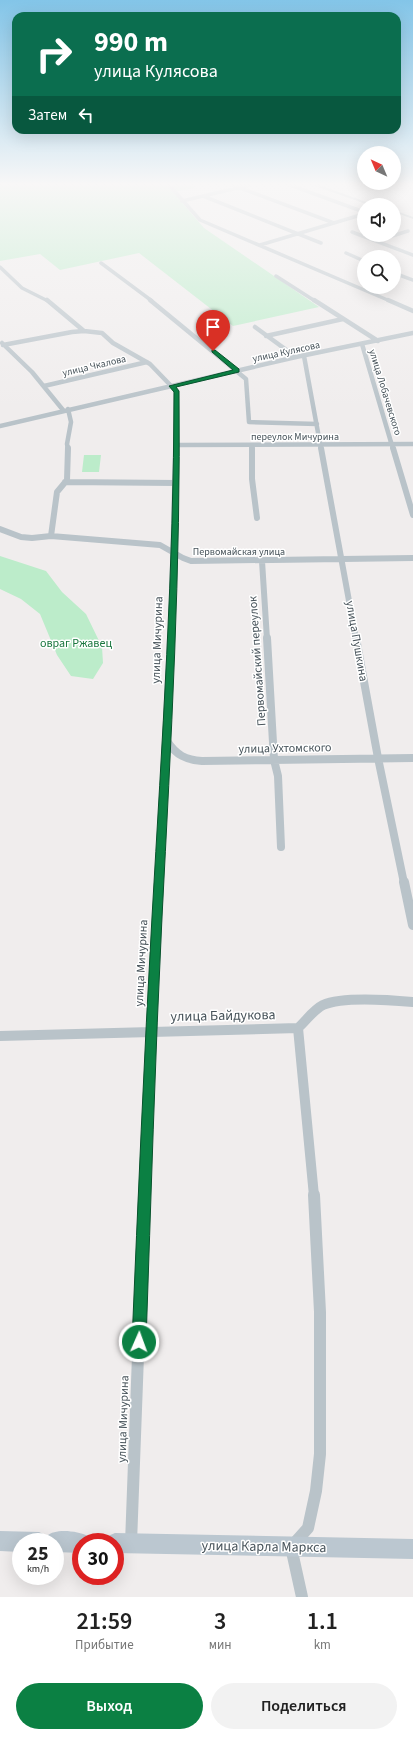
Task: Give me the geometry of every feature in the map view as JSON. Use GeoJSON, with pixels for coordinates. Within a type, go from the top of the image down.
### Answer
{"type":"FeatureCollection","features":[{"type":"Feature","properties":{"kind":"main road"},"geometry":{"type":"LineString","coordinates":[[0,1541],[12,1541]]}},
{"type":"Feature","properties":{"kind":"main road","name":"улица Карла Маркса"},"geometry":{"type":"LineString","coordinates":[[124,1544],[413,1549]]}},
{"type":"Feature","properties":{"kind":"street"},"geometry":{"type":"LineString","coordinates":[[294,260],[413,311]]}},
{"type":"Feature","properties":{"kind":"street"},"geometry":{"type":"LineString","coordinates":[[101,263],[166,312],[246,379],[249,422],[317,424]]}},
{"type":"Feature","properties":{"kind":"street"},"geometry":{"type":"LineString","coordinates":[[0,267],[22,288],[44,298],[84,331]]}},
{"type":"Feature","properties":{"kind":"street","name":"улица Лобачевского"},"geometry":{"type":"LineString","coordinates":[[276,276],[378,341]]}},
{"type":"Feature","properties":{"kind":"street"},"geometry":{"type":"LineString","coordinates":[[401,276],[413,280]]}},
{"type":"Feature","properties":{"kind":"street"},"geometry":{"type":"LineString","coordinates":[[266,336],[343,319]]}},
{"type":"Feature","properties":{"kind":"street"},"geometry":{"type":"LineString","coordinates":[[255,327],[266,336],[300,356]]}},
{"type":"Feature","properties":{"kind":"street"},"geometry":{"type":"LineString","coordinates":[[2,344],[84,331],[102,333],[107,336],[113,344],[147,362],[172,386]]}},
{"type":"Feature","properties":{"kind":"street","name":"улица Кулясова"},"geometry":{"type":"LineString","coordinates":[[0,426],[237,370],[413,333]]}},
{"type":"Feature","properties":{"kind":"street"},"geometry":{"type":"LineString","coordinates":[[2,344],[32,372],[66,410],[71,422],[66,444],[69,451],[67,480],[58,492],[51,536]]}},
{"type":"Feature","properties":{"kind":"street","name":"улица Лобачевского"},"geometry":{"type":"LineString","coordinates":[[362,344],[413,514]]}},
{"type":"Feature","properties":{"kind":"street","name":"улица Пушкина"},"geometry":{"type":"LineString","coordinates":[[300,356],[317,424],[378,758],[413,925]]}},
{"type":"Feature","properties":{"kind":"street","name":"улица Чкалова"},"geometry":{"type":"LineString","coordinates":[[44,386],[147,362]]}},
{"type":"Feature","properties":{"kind":"street","name":"улица Мичурина"},"geometry":{"type":"LineString","coordinates":[[124,1533],[166,740],[174,552],[177,445],[176,391],[172,386]]}},
{"type":"Feature","properties":{"kind":"street","name":"переулок Мичурина"},"geometry":{"type":"LineString","coordinates":[[177,445],[413,444]]}},
{"type":"Feature","properties":{"kind":"street"},"geometry":{"type":"LineString","coordinates":[[252,445],[252,480],[257,518]]}},
{"type":"Feature","properties":{"kind":"street"},"geometry":{"type":"LineString","coordinates":[[65,482],[176,483]]}},
{"type":"Feature","properties":{"kind":"street","name":"Первомайская улица"},"geometry":{"type":"LineString","coordinates":[[0,529],[21,537],[32,538],[51,536],[160,545],[174,552],[181,558],[191,561],[413,558]]}},
{"type":"Feature","properties":{"kind":"street","name":"Первомайский переулок"},"geometry":{"type":"LineString","coordinates":[[262,561],[274,760],[278,776],[281,847]]}},
{"type":"Feature","properties":{"kind":"street","name":"улица Ухтомского"},"geometry":{"type":"LineString","coordinates":[[166,740],[176,754],[192,760],[413,758]]}},
{"type":"Feature","properties":{"kind":"street"},"geometry":{"type":"LineString","coordinates":[[302,1597],[291,1547],[308,1528],[316,1491],[320,1454],[320,1312],[315,1205],[298,1028],[324,1005],[338,1002],[371,1000],[413,1002]]}},
{"type":"Feature","properties":{"kind":"street","name":"улица Байдукова"},"geometry":{"type":"LineString","coordinates":[[0,1036],[298,1028]]}},
{"type":"Feature","properties":{"kind":"green space"},"geometry":{"type":"Polygon","coordinates":[[[47,260],[109,260],[60,270],[47,260]]]}},
{"type":"Feature","properties":{"kind":"green space"},"geometry":{"type":"Polygon","coordinates":[[[147,260],[250,260],[319,307],[233,326],[147,260]]]}},
{"type":"Feature","properties":{"kind":"green space"},"geometry":{"type":"Polygon","coordinates":[[[84,455],[101,455],[99,472],[82,472],[84,455]]]}},
{"type":"Feature","properties":{"kind":"green space","name":"овраг Ржавец"},"geometry":{"type":"Polygon","coordinates":[[[0,556],[46,571],[62,592],[86,614],[102,647],[103,663],[93,679],[71,676],[57,655],[40,614],[21,599],[0,589],[0,556]]]}},
{"type":"Feature","properties":{"kind":"route"},"geometry":{"type":"LineString","coordinates":[[139,1342],[151,1031],[174,552],[177,448],[176,391],[172,386],[237,370],[213,351]]}}]}
